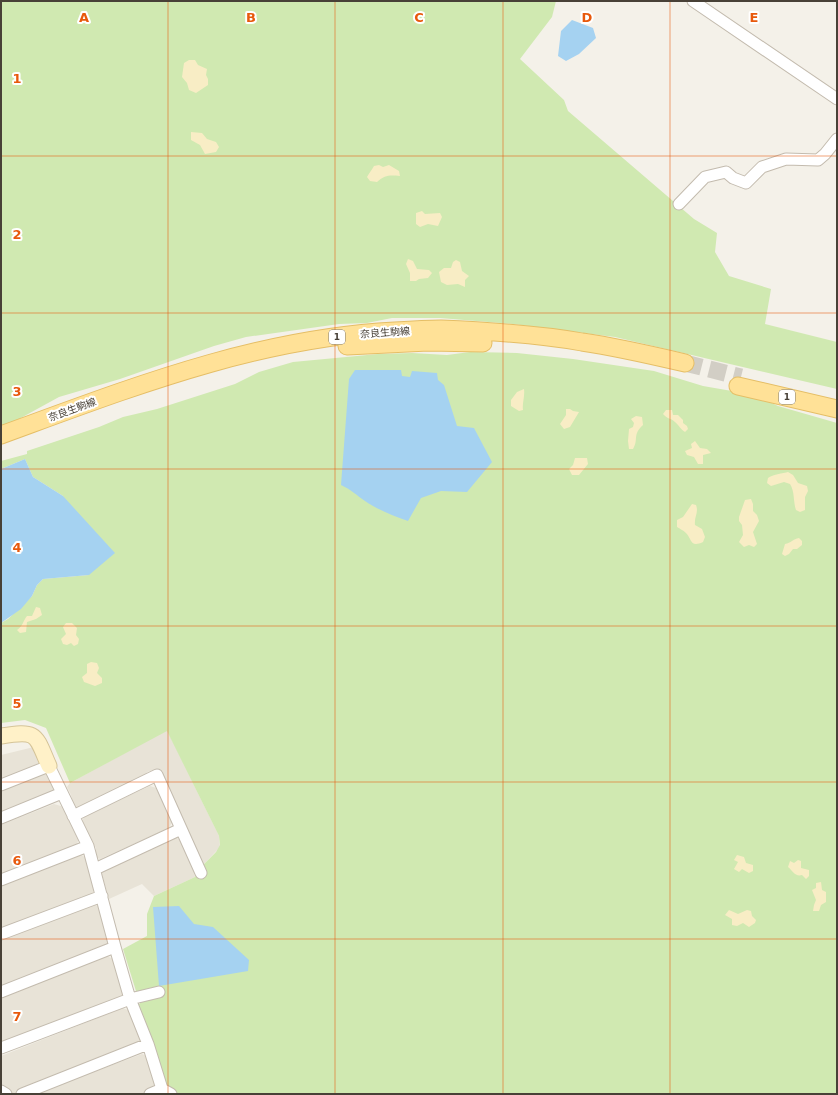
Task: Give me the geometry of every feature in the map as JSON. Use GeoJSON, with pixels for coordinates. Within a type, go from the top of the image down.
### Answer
{"type":"FeatureCollection","features":[{"type":"Feature","properties":{"kind":"main road","name":"奈良生駒線"},"geometry":{"type":"LineString","coordinates":[[1,435],[180,371],[282,345],[373,332],[440,329],[526,335],[581,342],[684,368],[538,347],[487,343],[428,342],[337,347],[243,365],[191,379],[143,394],[1,447]]}},
{"type":"Feature","properties":{"kind":"main road","name":"1"},"geometry":{"type":"LineString","coordinates":[[837,400],[739,381],[837,409]]}},
{"type":"Feature","properties":{"kind":"street"},"geometry":{"type":"LineString","coordinates":[[693,1],[837,100]]}},
{"type":"Feature","properties":{"kind":"street"},"geometry":{"type":"LineString","coordinates":[[679,204],[705,177],[726,172],[733,178],[746,183],[762,167],[786,160],[818,160],[837,139]]}},
{"type":"Feature","properties":{"kind":"street"},"geometry":{"type":"LineString","coordinates":[[1,736],[22,732],[34,736],[38,741],[88,846],[130,999],[167,1091],[150,1094]]}},
{"type":"Feature","properties":{"kind":"street"},"geometry":{"type":"LineString","coordinates":[[1,785],[49,766]]}},
{"type":"Feature","properties":{"kind":"street"},"geometry":{"type":"LineString","coordinates":[[73,816],[157,775],[201,873]]}},
{"type":"Feature","properties":{"kind":"street"},"geometry":{"type":"LineString","coordinates":[[1,818],[62,793]]}},
{"type":"Feature","properties":{"kind":"street"},"geometry":{"type":"LineString","coordinates":[[95,869],[181,829]]}},
{"type":"Feature","properties":{"kind":"street"},"geometry":{"type":"LineString","coordinates":[[1,880],[88,846]]}},
{"type":"Feature","properties":{"kind":"street"},"geometry":{"type":"LineString","coordinates":[[1,934],[102,896]]}},
{"type":"Feature","properties":{"kind":"street"},"geometry":{"type":"LineString","coordinates":[[1,992],[115,947]]}},
{"type":"Feature","properties":{"kind":"street"},"geometry":{"type":"LineString","coordinates":[[1,1048],[130,999],[159,992]]}},
{"type":"Feature","properties":{"kind":"street"},"geometry":{"type":"LineString","coordinates":[[22,1094],[148,1044]]}},
{"type":"Feature","properties":{"kind":"street"},"geometry":{"type":"LineString","coordinates":[[1,1091],[6,1094]]}},
{"type":"Feature","properties":{"kind":"shaded area"},"geometry":{"type":"Polygon","coordinates":[[[167,730],[219,836],[220,847],[202,866],[156,769],[147,772],[145,777],[79,809],[74,806],[67,787],[70,783],[167,730]]]}},
{"type":"Feature","properties":{"kind":"shaded area"},"geometry":{"type":"Polygon","coordinates":[[[34,747],[41,758],[36,766],[1,780],[1,755],[34,747]]]}},
{"type":"Feature","properties":{"kind":"shaded area"},"geometry":{"type":"Polygon","coordinates":[[[42,773],[49,775],[55,788],[51,795],[1,814],[1,789],[42,773]]]}},
{"type":"Feature","properties":{"kind":"shaded area"},"geometry":{"type":"Polygon","coordinates":[[[150,786],[156,788],[172,822],[169,828],[100,859],[96,857],[96,848],[82,823],[84,816],[150,786]]]}},
{"type":"Feature","properties":{"kind":"shaded area"},"geometry":{"type":"Polygon","coordinates":[[[54,804],[64,807],[79,838],[76,847],[1,875],[1,825],[54,804]]]}},
{"type":"Feature","properties":{"kind":"shaded area"},"geometry":{"type":"Polygon","coordinates":[[[173,836],[179,839],[193,869],[195,877],[154,896],[142,884],[109,899],[101,871],[173,836]]]}},
{"type":"Feature","properties":{"kind":"shaded area"},"geometry":{"type":"Polygon","coordinates":[[[79,854],[87,858],[95,888],[91,896],[1,930],[1,884],[79,854]]]}},
{"type":"Feature","properties":{"kind":"shaded area"},"geometry":{"type":"Polygon","coordinates":[[[93,903],[99,907],[109,941],[105,948],[1,989],[1,939],[93,903]]]}},
{"type":"Feature","properties":{"kind":"shaded area"},"geometry":{"type":"Polygon","coordinates":[[[107,956],[115,960],[123,993],[121,1000],[1,1045],[1,998],[107,956]]]}},
{"type":"Feature","properties":{"kind":"shaded area"},"geometry":{"type":"Polygon","coordinates":[[[123,1008],[130,1011],[141,1038],[138,1044],[13,1094],[1,1087],[1,1056],[123,1008]]]}},
{"type":"Feature","properties":{"kind":"shaded area"},"geometry":{"type":"Polygon","coordinates":[[[142,1054],[147,1056],[158,1081],[154,1089],[141,1094],[34,1094],[142,1054]]]}},
{"type":"Feature","properties":{"kind":"green space"},"geometry":{"type":"Polygon","coordinates":[[[1,1],[556,1],[552,17],[520,59],[564,100],[568,111],[694,219],[717,233],[715,252],[729,276],[771,289],[765,324],[837,342],[837,389],[615,337],[513,324],[440,318],[392,318],[367,323],[339,324],[246,337],[214,346],[120,379],[59,397],[1,428],[1,1]]]}},
{"type":"Feature","properties":{"kind":"green space"},"geometry":{"type":"Polygon","coordinates":[[[470,352],[517,353],[573,359],[654,371],[703,386],[755,395],[778,406],[837,423],[837,1094],[179,1094],[165,1086],[147,1026],[138,1004],[140,1004],[123,949],[147,936],[147,914],[154,896],[195,877],[202,866],[216,852],[220,845],[219,836],[167,731],[70,783],[46,728],[25,720],[1,723],[1,623],[8,619],[32,596],[37,585],[43,579],[89,575],[63,496],[33,477],[25,459],[1,469],[1,461],[27,454],[27,451],[99,427],[123,417],[157,409],[235,384],[259,372],[293,362],[378,354],[412,353],[447,355],[470,352]]]}},
{"type":"Feature","properties":{"kind":"sand"},"geometry":{"type":"Polygon","coordinates":[[[189,60],[195,60],[198,65],[207,69],[206,75],[208,85],[196,93],[189,90],[187,83],[182,77],[184,63],[189,60]]]}},
{"type":"Feature","properties":{"kind":"sand"},"geometry":{"type":"Polygon","coordinates":[[[191,132],[202,133],[207,139],[216,142],[219,147],[216,152],[205,154],[200,145],[191,140],[191,132]]]}},
{"type":"Feature","properties":{"kind":"sand"},"geometry":{"type":"Polygon","coordinates":[[[379,165],[383,167],[389,165],[399,171],[400,176],[387,176],[377,182],[370,181],[367,177],[374,166],[379,165]]]}},
{"type":"Feature","properties":{"kind":"sand"},"geometry":{"type":"Polygon","coordinates":[[[422,211],[425,214],[440,213],[442,217],[438,226],[428,224],[420,227],[416,224],[416,213],[422,211]]]}},
{"type":"Feature","properties":{"kind":"sand"},"geometry":{"type":"Polygon","coordinates":[[[408,259],[413,261],[417,269],[429,270],[432,273],[428,278],[410,281],[410,273],[406,264],[408,259]]]}},
{"type":"Feature","properties":{"kind":"sand"},"geometry":{"type":"Polygon","coordinates":[[[456,260],[460,262],[462,271],[469,276],[465,280],[465,287],[458,284],[447,285],[441,282],[439,272],[444,268],[451,268],[453,262],[456,260]]]}},
{"type":"Feature","properties":{"kind":"sand"},"geometry":{"type":"Polygon","coordinates":[[[524,389],[523,410],[519,411],[511,406],[511,400],[517,392],[524,389]]]}},
{"type":"Feature","properties":{"kind":"sand"},"geometry":{"type":"Polygon","coordinates":[[[566,409],[579,412],[570,427],[564,429],[560,424],[566,415],[566,409]]]}},
{"type":"Feature","properties":{"kind":"sand"},"geometry":{"type":"Polygon","coordinates":[[[666,410],[672,410],[673,415],[678,415],[683,420],[683,423],[688,429],[685,432],[678,424],[663,414],[666,410]]]}},
{"type":"Feature","properties":{"kind":"sand"},"geometry":{"type":"Polygon","coordinates":[[[636,416],[642,417],[643,425],[637,434],[635,446],[633,449],[629,449],[629,429],[633,427],[634,423],[631,419],[636,416]]]}},
{"type":"Feature","properties":{"kind":"sand"},"geometry":{"type":"Polygon","coordinates":[[[695,441],[700,448],[707,449],[711,453],[703,455],[703,464],[698,464],[694,457],[687,455],[685,451],[692,448],[691,444],[695,441]]]}},
{"type":"Feature","properties":{"kind":"sand"},"geometry":{"type":"Polygon","coordinates":[[[575,458],[587,458],[588,464],[579,475],[572,475],[569,469],[573,465],[575,458]]]}},
{"type":"Feature","properties":{"kind":"sand"},"geometry":{"type":"Polygon","coordinates":[[[788,472],[793,475],[798,483],[807,486],[808,491],[805,497],[805,510],[800,512],[796,510],[793,490],[790,484],[784,482],[771,486],[767,483],[768,478],[788,472]]]}},
{"type":"Feature","properties":{"kind":"sand"},"geometry":{"type":"Polygon","coordinates":[[[751,499],[753,511],[757,515],[759,521],[753,532],[757,544],[754,547],[749,545],[744,547],[739,542],[743,535],[739,517],[745,500],[751,499]]]}},
{"type":"Feature","properties":{"kind":"sand"},"geometry":{"type":"Polygon","coordinates":[[[692,504],[696,505],[697,508],[695,525],[702,529],[705,537],[703,542],[699,544],[693,543],[683,530],[677,527],[677,520],[683,517],[692,504]]]}},
{"type":"Feature","properties":{"kind":"sand"},"geometry":{"type":"Polygon","coordinates":[[[799,538],[802,541],[802,545],[797,549],[793,549],[785,556],[782,554],[785,544],[799,538]]]}},
{"type":"Feature","properties":{"kind":"sand"},"geometry":{"type":"Polygon","coordinates":[[[36,607],[40,608],[42,615],[27,622],[26,632],[20,633],[17,630],[27,616],[32,616],[36,607]]]}},
{"type":"Feature","properties":{"kind":"sand"},"geometry":{"type":"Polygon","coordinates":[[[66,623],[72,623],[77,628],[76,635],[79,639],[78,644],[74,646],[71,643],[67,645],[63,644],[61,639],[66,634],[63,627],[66,623]]]}},
{"type":"Feature","properties":{"kind":"sand"},"geometry":{"type":"Polygon","coordinates":[[[91,662],[97,663],[99,668],[97,673],[102,678],[102,683],[95,686],[84,682],[82,677],[87,673],[87,664],[91,662]]]}},
{"type":"Feature","properties":{"kind":"sand"},"geometry":{"type":"Polygon","coordinates":[[[737,855],[744,857],[746,863],[753,865],[753,871],[749,873],[742,869],[739,872],[734,869],[738,862],[734,860],[737,855]]]}},
{"type":"Feature","properties":{"kind":"sand"},"geometry":{"type":"Polygon","coordinates":[[[798,860],[801,861],[801,868],[809,870],[809,876],[806,879],[802,875],[796,874],[788,867],[790,861],[794,863],[798,860]]]}},
{"type":"Feature","properties":{"kind":"sand"},"geometry":{"type":"Polygon","coordinates":[[[821,882],[822,890],[826,892],[826,902],[821,905],[819,911],[813,911],[816,900],[812,890],[816,888],[816,883],[821,882]]]}},
{"type":"Feature","properties":{"kind":"sand"},"geometry":{"type":"Polygon","coordinates":[[[729,910],[738,914],[747,910],[751,911],[752,916],[756,920],[755,923],[749,927],[743,923],[737,926],[732,925],[732,919],[725,915],[729,910]]]}},
{"type":"Feature","properties":{"kind":"water"},"geometry":{"type":"Polygon","coordinates":[[[572,20],[593,28],[596,38],[579,54],[566,61],[558,56],[561,31],[572,20]]]}},
{"type":"Feature","properties":{"kind":"water"},"geometry":{"type":"Polygon","coordinates":[[[355,370],[401,370],[402,376],[410,377],[412,371],[437,373],[438,380],[444,385],[457,426],[474,428],[492,462],[467,492],[441,491],[421,498],[408,521],[375,507],[341,485],[349,379],[355,370]]]}},
{"type":"Feature","properties":{"kind":"water"},"geometry":{"type":"Polygon","coordinates":[[[25,459],[33,477],[63,496],[115,553],[89,575],[43,579],[37,585],[32,596],[21,609],[1,623],[1,469],[25,459]]]}},
{"type":"Feature","properties":{"kind":"water"},"geometry":{"type":"Polygon","coordinates":[[[179,906],[194,924],[213,927],[249,960],[248,971],[159,986],[153,907],[179,906]]]}},
{"type":"Feature","properties":{"kind":"tunnel"},"geometry":{"type":"LineString","coordinates":[[685,363],[741,377]]}}]}
